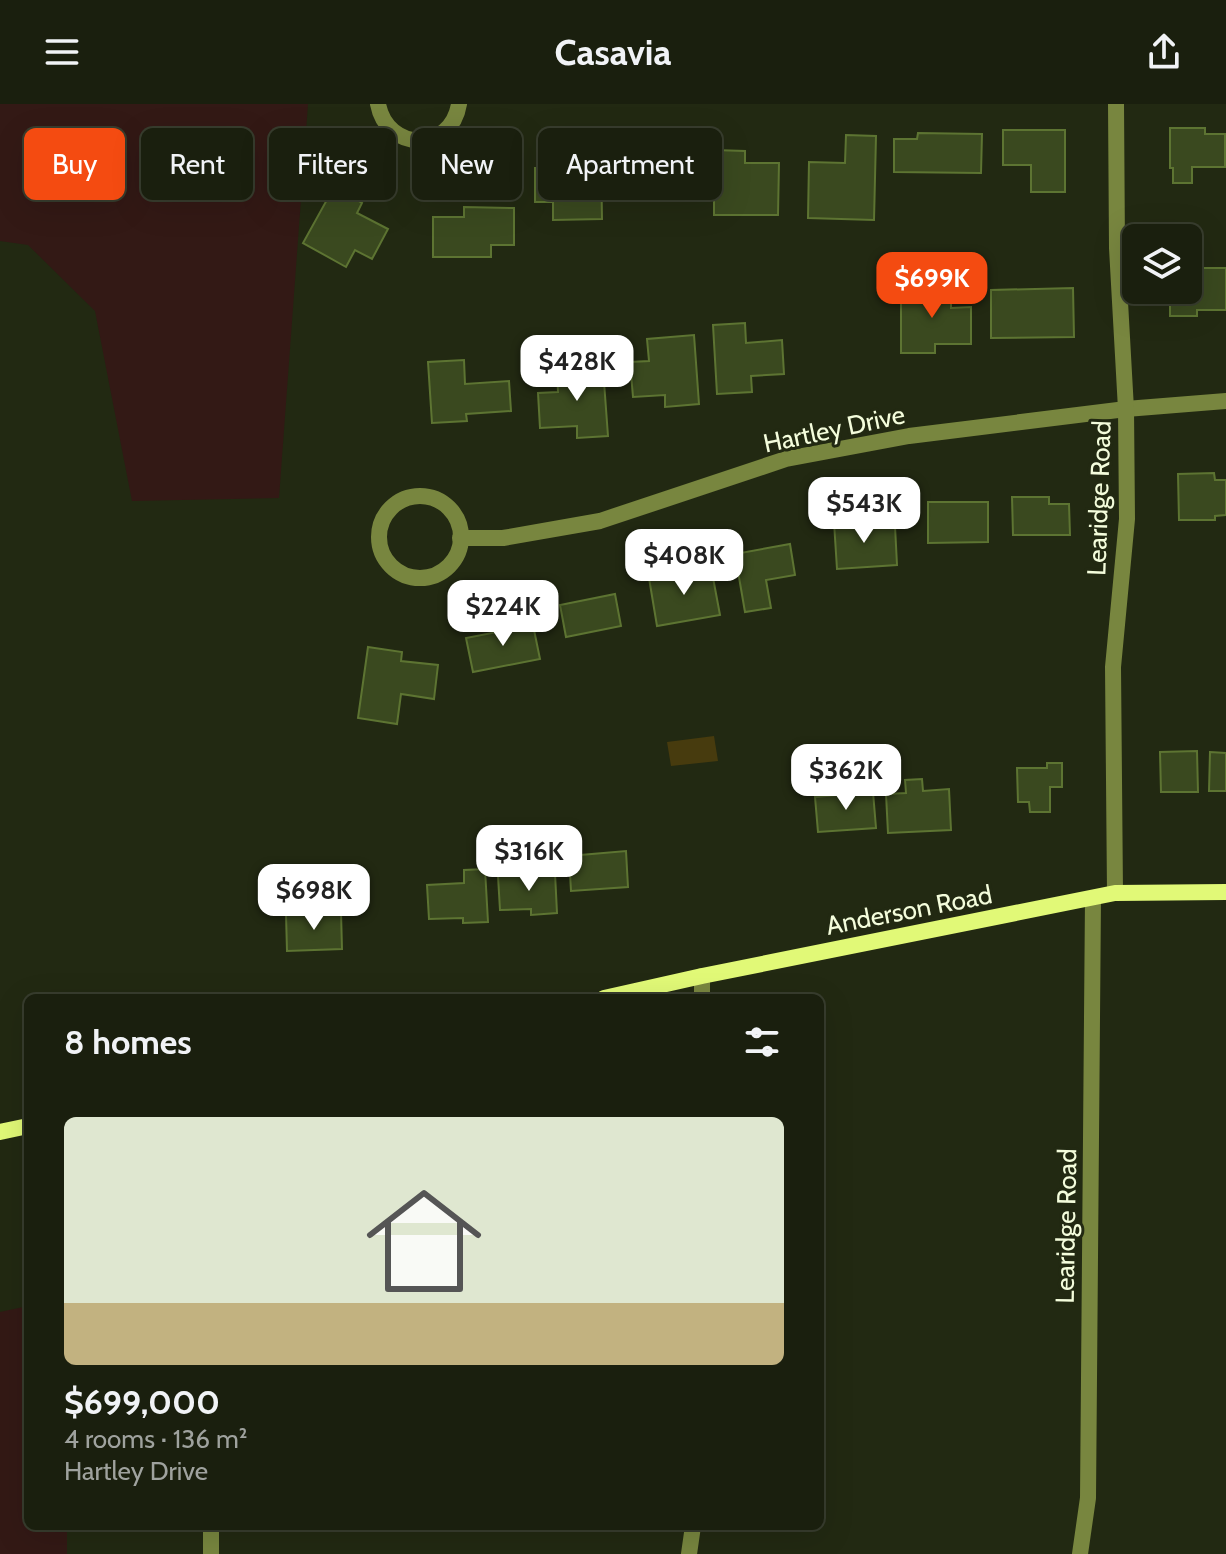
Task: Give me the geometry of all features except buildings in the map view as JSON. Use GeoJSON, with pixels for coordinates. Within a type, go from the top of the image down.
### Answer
{"type":"FeatureCollection","features":[{"type":"Feature","properties":{"kind":"street"},"geometry":{"type":"LineString","coordinates":[[378,104],[388,128],[398,136],[421,141],[444,132],[452,124],[459,104]]}},
{"type":"Feature","properties":{"kind":"street","name":"Learidge Road"},"geometry":{"type":"LineString","coordinates":[[1115,893],[1113,667],[1127,519],[1126,409],[1117,248],[1116,104]]}},
{"type":"Feature","properties":{"kind":"street","name":"Hartley Drive"},"geometry":{"type":"LineString","coordinates":[[460,538],[503,538],[600,521],[786,459],[909,436],[1126,409],[1226,401]]}},
{"type":"Feature","properties":{"kind":"street"},"geometry":{"type":"LineString","coordinates":[[423,497],[446,506],[459,526],[460,538],[459,550],[445,569],[423,578],[411,577],[399,573],[383,555],[379,531],[390,510],[400,502],[423,497]]}},
{"type":"Feature","properties":{"kind":"street","name":"Anderson Road"},"geometry":{"type":"LineString","coordinates":[[622,994],[1115,893],[1226,892]]}},
{"type":"Feature","properties":{"kind":"street","name":"Learidge Road"},"geometry":{"type":"LineString","coordinates":[[1080,1554],[1088,1498],[1093,898]]}},
{"type":"Feature","properties":{"kind":"street"},"geometry":{"type":"LineString","coordinates":[[702,976],[702,994]]}},
{"type":"Feature","properties":{"kind":"street"},"geometry":{"type":"LineString","coordinates":[[0,1132],[24,1127]]}},
{"type":"Feature","properties":{"kind":"street"},"geometry":{"type":"LineString","coordinates":[[211,1530],[211,1554]]}},
{"type":"Feature","properties":{"kind":"street"},"geometry":{"type":"LineString","coordinates":[[689,1554],[692,1530]]}},
{"type":"Feature","properties":{"kind":"shaded area"},"geometry":{"type":"Polygon","coordinates":[[[0,104],[308,104],[306,128],[269,128],[269,200],[301,200],[279,498],[132,501],[95,311],[28,245],[0,241],[0,104]]]}},
{"type":"Feature","properties":{"kind":"shaded area"},"geometry":{"type":"Polygon","coordinates":[[[714,736],[718,761],[671,766],[667,742],[714,736]]]}},
{"type":"Feature","properties":{"kind":"shaded area"},"geometry":{"type":"Polygon","coordinates":[[[24,1307],[24,1530],[67,1530],[67,1554],[0,1554],[0,1312],[24,1307]]]}}]}
